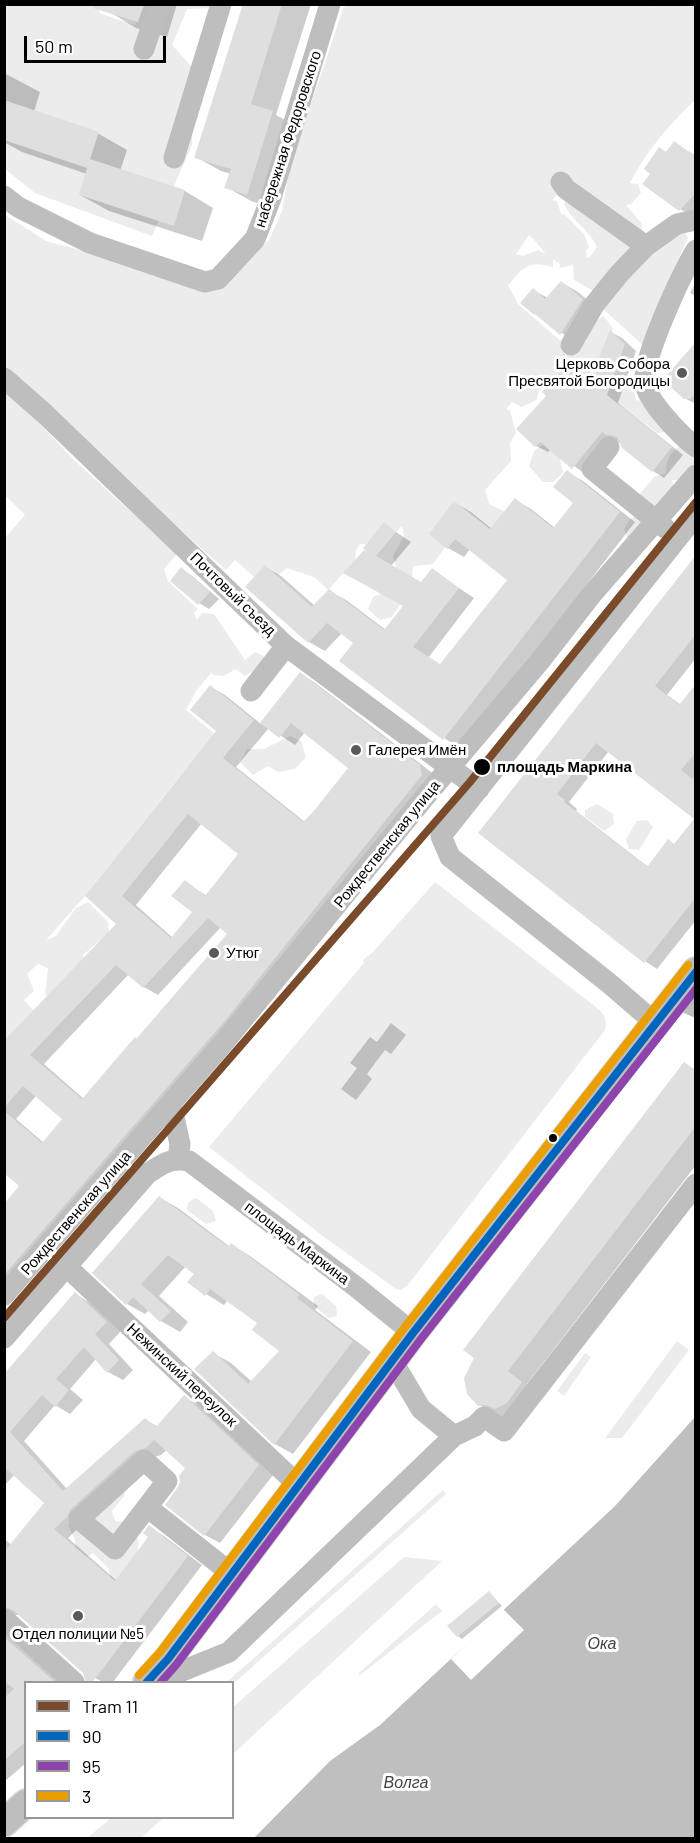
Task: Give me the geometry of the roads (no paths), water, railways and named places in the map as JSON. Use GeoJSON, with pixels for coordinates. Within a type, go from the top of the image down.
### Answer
{"type":"FeatureCollection","features":[{"type":"Feature","properties":{"kind":"main road"},"geometry":{"type":"LineString","coordinates":[[149,1681],[168,1659],[392,1360],[654,1022],[685,1002],[696,971]]}},
{"type":"Feature","properties":{"kind":"main road"},"geometry":{"type":"LineString","coordinates":[[4,1823],[24,1805]]}},
{"type":"Feature","properties":{"kind":"street"},"geometry":{"type":"LineString","coordinates":[[144,49],[159,4]]}},
{"type":"Feature","properties":{"kind":"street"},"geometry":{"type":"LineString","coordinates":[[174,158],[221,4]]}},
{"type":"Feature","properties":{"kind":"street","name":"набережная Федоровского"},"geometry":{"type":"LineString","coordinates":[[4,196],[18,207],[90,243],[206,282],[218,279],[255,240],[270,201],[330,4]]}},
{"type":"Feature","properties":{"kind":"street"},"geometry":{"type":"LineString","coordinates":[[561,182],[566,189],[646,246]]}},
{"type":"Feature","properties":{"kind":"street"},"geometry":{"type":"LineString","coordinates":[[571,345],[594,305],[646,246],[677,224],[696,220]]}},
{"type":"Feature","properties":{"kind":"street"},"geometry":{"type":"LineString","coordinates":[[696,250],[669,303],[647,365],[645,384],[658,409],[696,447]]}},
{"type":"Feature","properties":{"kind":"street","name":"Почтовый съезд"},"geometry":{"type":"LineString","coordinates":[[4,378],[45,414],[286,646],[479,789]]}},
{"type":"Feature","properties":{"kind":"street"},"geometry":{"type":"LineString","coordinates":[[609,447],[592,469],[677,537]]}},
{"type":"Feature","properties":{"kind":"street","name":"Рождественская улица"},"geometry":{"type":"LineString","coordinates":[[4,1295],[225,1041],[540,661],[592,594],[655,519],[696,475]]}},
{"type":"Feature","properties":{"kind":"street"},"geometry":{"type":"LineString","coordinates":[[654,1022],[450,857],[441,836],[696,515]]}},
{"type":"Feature","properties":{"kind":"street"},"geometry":{"type":"LineString","coordinates":[[251,691],[286,646]]}},
{"type":"Feature","properties":{"kind":"street"},"geometry":{"type":"LineString","coordinates":[[171,1104],[180,1144],[178,1158]]}},
{"type":"Feature","properties":{"kind":"street","name":"Рождественская улица"},"geometry":{"type":"LineString","coordinates":[[4,1338],[147,1174],[167,1161],[178,1158]]}},
{"type":"Feature","properties":{"kind":"street","name":"площадь Маркина"},"geometry":{"type":"LineString","coordinates":[[178,1158],[189,1161],[355,1286],[413,1333]]}},
{"type":"Feature","properties":{"kind":"street"},"geometry":{"type":"LineString","coordinates":[[161,1681],[229,1652],[454,1436],[475,1426],[484,1417],[504,1431],[696,1184]]}},
{"type":"Feature","properties":{"kind":"street","name":"Нежинский переулок"},"geometry":{"type":"LineString","coordinates":[[66,1266],[297,1484]]}},
{"type":"Feature","properties":{"kind":"street"},"geometry":{"type":"LineString","coordinates":[[392,1360],[421,1409],[454,1436]]}},
{"type":"Feature","properties":{"kind":"street"},"geometry":{"type":"LineString","coordinates":[[147,1507],[232,1574]]}},
{"type":"Feature","properties":{"kind":"street"},"geometry":{"type":"LineString","coordinates":[[4,1619],[72,1681]]}},
{"type":"Feature","properties":{"kind":"water"},"geometry":{"type":"Polygon","coordinates":[[[391,1023],[406,1035],[391,1054],[385,1050],[367,1074],[372,1079],[356,1100],[341,1089],[357,1068],[350,1063],[370,1037],[377,1042],[391,1023]]]}},
{"type":"Feature","properties":{"kind":"water"},"geometry":{"type":"Polygon","coordinates":[[[695,1417],[695,1838],[254,1838],[330,1761],[380,1725],[615,1506],[695,1417]]]}},
{"type":"Feature","properties":{"kind":"tram line","name":"11"},"geometry":{"type":"LineString","coordinates":[[4,1318],[470,782],[696,502]]}},
{"type":"Feature","properties":{"kind":"place","name":"Церковь Собора Пресвятой Богородицы"},"geometry":{"type":"Point","coordinates":[682,373]}},
{"type":"Feature","properties":{"kind":"place","name":"Галерея Имён"},"geometry":{"type":"Point","coordinates":[356,750]}},
{"type":"Feature","properties":{"kind":"place","name":"площадь Маркина"},"geometry":{"type":"Point","coordinates":[482,767]}},
{"type":"Feature","properties":{"kind":"place","name":"Утюг"},"geometry":{"type":"Point","coordinates":[214,953]}},
{"type":"Feature","properties":{"kind":"place","name":"Отдел полиции №5"},"geometry":{"type":"Point","coordinates":[78,1616]}},
{"type":"Feature","properties":{"kind":"water label","name":"Ока"},"geometry":{"type":"Point","coordinates":[602,1644]}},
{"type":"Feature","properties":{"kind":"water label","name":"Волга"},"geometry":{"type":"Point","coordinates":[406,1783]}}]}
